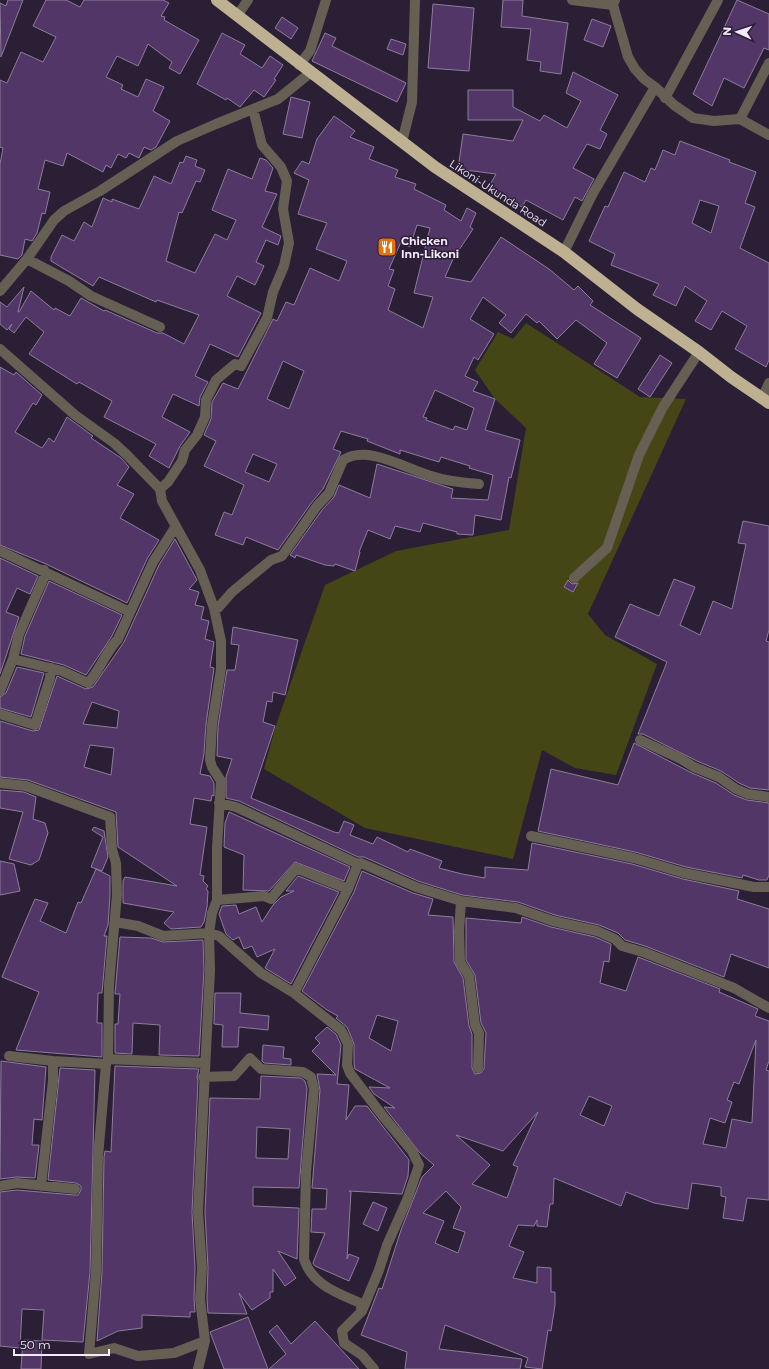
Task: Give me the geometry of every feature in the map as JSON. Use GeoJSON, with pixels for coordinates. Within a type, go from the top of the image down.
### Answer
{"type":"FeatureCollection","features":[{"type":"Feature","properties":{"kind":"highway","name":"Likoni-Ukunda Road"},"geometry":{"type":"LineString","coordinates":[[217,0],[310,73],[435,167],[564,252],[638,309],[700,352],[731,378],[766,401]]}},
{"type":"Feature","properties":{"kind":"street"},"geometry":{"type":"LineString","coordinates":[[237,16],[248,0]]}},
{"type":"Feature","properties":{"kind":"street"},"geometry":{"type":"LineString","coordinates":[[300,65],[310,50],[326,0]]}},
{"type":"Feature","properties":{"kind":"street"},"geometry":{"type":"LineString","coordinates":[[402,142],[412,102],[415,0]]}},
{"type":"Feature","properties":{"kind":"street"},"geometry":{"type":"LineString","coordinates":[[572,0],[614,3],[628,57],[635,69],[665,98],[693,118],[714,121],[740,119],[769,135]]}},
{"type":"Feature","properties":{"kind":"street"},"geometry":{"type":"LineString","coordinates":[[665,98],[718,0]]}},
{"type":"Feature","properties":{"kind":"street"},"geometry":{"type":"LineString","coordinates":[[740,119],[769,62]]}},
{"type":"Feature","properties":{"kind":"street"},"geometry":{"type":"LineString","coordinates":[[0,291],[27,259],[54,220],[64,211],[100,191],[178,142],[216,124],[278,99],[310,73]]}},
{"type":"Feature","properties":{"kind":"street"},"geometry":{"type":"LineString","coordinates":[[564,252],[592,195],[655,87]]}},
{"type":"Feature","properties":{"kind":"street"},"geometry":{"type":"LineString","coordinates":[[160,488],[168,482],[182,461],[185,450],[197,436],[205,417],[206,400],[216,380],[235,364],[241,366],[250,352],[267,318],[273,292],[288,252],[288,232],[283,209],[287,181],[281,167],[262,145],[253,109]]}},
{"type":"Feature","properties":{"kind":"street"},"geometry":{"type":"LineString","coordinates":[[27,259],[69,281],[91,296],[160,327]]}},
{"type":"Feature","properties":{"kind":"street"},"geometry":{"type":"LineString","coordinates":[[0,349],[75,415],[114,443],[160,488],[162,501],[200,570],[214,608],[221,640],[221,669],[212,725],[210,760],[212,767],[221,781],[219,803],[217,900],[212,913],[209,933],[210,970],[203,1077],[198,1212],[202,1268],[200,1299],[205,1340],[198,1369]]}},
{"type":"Feature","properties":{"kind":"street"},"geometry":{"type":"LineString","coordinates":[[574,578],[607,548],[640,456],[667,400],[700,352]]}},
{"type":"Feature","properties":{"kind":"street"},"geometry":{"type":"LineString","coordinates":[[766,401],[769,383]]}},
{"type":"Feature","properties":{"kind":"street"},"geometry":{"type":"LineString","coordinates":[[214,608],[218,608],[232,592],[271,560],[282,556],[317,506],[329,493],[343,460],[347,457],[366,455],[395,461],[406,468],[431,476],[462,483],[479,484]]}},
{"type":"Feature","properties":{"kind":"street"},"geometry":{"type":"LineString","coordinates":[[12,658],[51,668],[88,683],[95,675],[109,649],[118,639],[153,562],[176,526]]}},
{"type":"Feature","properties":{"kind":"street"},"geometry":{"type":"LineString","coordinates":[[0,551],[44,570],[130,612]]}},
{"type":"Feature","properties":{"kind":"street"},"geometry":{"type":"LineString","coordinates":[[0,692],[19,634],[45,575],[44,570]]}},
{"type":"Feature","properties":{"kind":"street"},"geometry":{"type":"LineString","coordinates":[[0,714],[35,725],[50,678],[51,668]]}},
{"type":"Feature","properties":{"kind":"street"},"geometry":{"type":"LineString","coordinates":[[640,740],[720,777],[736,789],[748,794],[769,797]]}},
{"type":"Feature","properties":{"kind":"street"},"geometry":{"type":"LineString","coordinates":[[0,783],[26,786],[110,817],[112,849],[116,870],[115,922],[109,985],[107,1061],[98,1157],[96,1272],[89,1354],[114,1348],[138,1356],[174,1353],[205,1340]]}},
{"type":"Feature","properties":{"kind":"street"},"geometry":{"type":"LineString","coordinates":[[219,803],[236,807],[358,864],[416,887],[461,901],[516,908],[553,921],[597,931],[615,939],[622,946],[643,952],[734,988],[769,1008]]}},
{"type":"Feature","properties":{"kind":"street"},"geometry":{"type":"LineString","coordinates":[[531,836],[634,858],[684,873],[754,887],[769,887]]}},
{"type":"Feature","properties":{"kind":"street"},"geometry":{"type":"LineString","coordinates":[[294,993],[348,890],[358,864]]}},
{"type":"Feature","properties":{"kind":"street"},"geometry":{"type":"LineString","coordinates":[[217,900],[264,896],[271,899],[296,868],[348,890]]}},
{"type":"Feature","properties":{"kind":"street"},"geometry":{"type":"LineString","coordinates":[[461,901],[459,931],[460,962],[470,976],[475,1025],[479,1034],[478,1068]]}},
{"type":"Feature","properties":{"kind":"street"},"geometry":{"type":"LineString","coordinates":[[115,922],[138,926],[163,936],[171,937],[209,933],[219,936],[260,973],[294,993],[341,1030],[348,1044],[347,1065],[350,1073],[412,1151],[419,1165],[407,1200],[387,1245],[379,1270],[362,1311],[342,1331],[344,1343],[362,1355],[374,1369]]}},
{"type":"Feature","properties":{"kind":"street"},"geometry":{"type":"LineString","coordinates":[[9,1056],[53,1061],[204,1063]]}},
{"type":"Feature","properties":{"kind":"street"},"geometry":{"type":"LineString","coordinates":[[203,1077],[234,1076],[250,1058],[261,1069],[303,1072],[311,1077],[314,1089],[306,1172],[304,1259],[308,1269],[321,1284],[360,1303],[362,1311]]}},
{"type":"Feature","properties":{"kind":"street"},"geometry":{"type":"LineString","coordinates":[[41,1186],[54,1080],[53,1061]]}},
{"type":"Feature","properties":{"kind":"street"},"geometry":{"type":"LineString","coordinates":[[0,1186],[17,1183],[75,1189]]}},
{"type":"Feature","properties":{"kind":"shaded area"},"geometry":{"type":"Polygon","coordinates":[[[526,323],[640,397],[686,399],[588,614],[605,635],[657,664],[616,775],[575,768],[542,750],[513,859],[365,828],[264,769],[276,725],[325,585],[396,551],[509,530],[526,428],[495,399],[475,370],[498,332],[513,339],[526,323]]]}},
{"type":"Feature","properties":{"kind":"building"},"geometry":{"type":"Polygon","coordinates":[[[8,0],[23,0],[1,57],[0,3],[6,6],[8,0]]]}},
{"type":"Feature","properties":{"kind":"building"},"geometry":{"type":"Polygon","coordinates":[[[46,0],[66,0],[80,7],[84,0],[163,0],[169,3],[161,16],[165,17],[164,20],[199,40],[180,74],[169,68],[172,62],[148,44],[138,66],[117,56],[106,77],[123,85],[121,89],[138,97],[146,79],[164,87],[153,111],[170,121],[156,147],[151,150],[144,147],[139,158],[129,153],[126,158],[118,154],[111,168],[106,165],[103,172],[67,153],[63,166],[45,160],[38,189],[50,192],[45,214],[42,213],[37,233],[32,241],[25,239],[22,255],[18,259],[0,255],[0,164],[3,148],[0,147],[0,80],[7,83],[21,52],[43,62],[56,37],[33,26],[46,0]]]}},
{"type":"Feature","properties":{"kind":"building"},"geometry":{"type":"Polygon","coordinates":[[[503,0],[523,0],[522,16],[568,23],[561,74],[540,71],[541,62],[527,60],[531,29],[501,27],[503,0]]]}},
{"type":"Feature","properties":{"kind":"building"},"geometry":{"type":"Polygon","coordinates":[[[737,0],[769,14],[769,50],[764,48],[744,88],[724,78],[712,106],[693,94],[737,0]]]}},
{"type":"Feature","properties":{"kind":"building"},"geometry":{"type":"Polygon","coordinates":[[[433,4],[474,8],[469,71],[428,68],[433,4]]]}},
{"type":"Feature","properties":{"kind":"building"},"geometry":{"type":"Polygon","coordinates":[[[282,17],[298,28],[291,39],[275,28],[282,17]]]}},
{"type":"Feature","properties":{"kind":"building"},"geometry":{"type":"Polygon","coordinates":[[[592,19],[611,26],[603,47],[584,40],[592,19]]]}},
{"type":"Feature","properties":{"kind":"building"},"geometry":{"type":"Polygon","coordinates":[[[222,33],[245,45],[240,54],[262,68],[270,56],[283,65],[274,79],[276,80],[264,97],[254,90],[240,107],[227,98],[226,100],[197,84],[222,33]]]}},
{"type":"Feature","properties":{"kind":"building"},"geometry":{"type":"Polygon","coordinates":[[[325,33],[336,38],[332,46],[406,83],[397,102],[312,61],[325,33]]]}},
{"type":"Feature","properties":{"kind":"building"},"geometry":{"type":"Polygon","coordinates":[[[391,39],[406,44],[403,55],[387,49],[391,39]]]}},
{"type":"Feature","properties":{"kind":"building"},"geometry":{"type":"Polygon","coordinates":[[[573,72],[618,95],[600,130],[607,134],[600,149],[587,144],[573,168],[594,179],[582,201],[575,197],[563,220],[526,200],[522,207],[488,188],[496,174],[458,169],[463,134],[513,141],[523,120],[468,120],[468,90],[513,90],[513,107],[540,121],[544,115],[567,128],[581,101],[566,93],[573,72]]]}},
{"type":"Feature","properties":{"kind":"building"},"geometry":{"type":"Polygon","coordinates":[[[291,97],[310,102],[302,138],[283,134],[291,97]]]}},
{"type":"Feature","properties":{"kind":"building"},"geometry":{"type":"Polygon","coordinates":[[[334,116],[355,131],[350,137],[374,147],[369,159],[398,170],[395,177],[416,184],[414,189],[446,205],[444,210],[461,221],[467,208],[476,213],[470,227],[473,229],[453,259],[445,277],[471,282],[501,237],[549,269],[574,290],[578,286],[593,301],[590,305],[641,338],[617,378],[594,364],[607,343],[576,320],[557,339],[539,321],[537,323],[526,314],[511,333],[499,323],[506,315],[483,297],[470,319],[494,334],[478,360],[474,357],[465,376],[478,382],[473,391],[495,399],[485,430],[520,440],[511,478],[509,477],[501,520],[475,515],[473,535],[457,534],[457,532],[423,523],[420,532],[395,526],[390,539],[368,530],[359,552],[355,571],[335,564],[334,566],[325,565],[296,555],[295,558],[290,555],[322,510],[334,497],[339,485],[370,498],[377,464],[453,489],[451,498],[488,500],[493,475],[469,468],[470,466],[441,457],[439,462],[400,450],[400,454],[367,441],[368,439],[341,431],[333,449],[341,452],[323,489],[278,550],[246,537],[243,545],[215,535],[224,512],[232,515],[244,485],[204,466],[216,441],[204,435],[211,419],[212,402],[223,383],[238,389],[273,319],[277,321],[286,302],[294,305],[310,268],[339,281],[347,261],[316,249],[327,223],[298,214],[309,180],[294,173],[302,161],[309,164],[317,139],[334,116]],[[417,225],[410,247],[401,242],[389,269],[394,270],[388,286],[395,289],[388,310],[423,328],[433,297],[414,293],[430,228],[417,225]],[[283,361],[267,399],[289,409],[304,371],[283,361]],[[435,390],[423,417],[427,418],[426,420],[453,430],[455,426],[467,430],[474,408],[435,390]],[[253,454],[245,472],[269,482],[277,464],[253,454]]]}},
{"type":"Feature","properties":{"kind":"building"},"geometry":{"type":"Polygon","coordinates":[[[680,141],[730,160],[729,162],[756,172],[745,203],[755,207],[740,248],[769,263],[769,360],[766,367],[735,349],[747,326],[722,311],[711,330],[695,321],[707,301],[685,286],[676,306],[653,295],[659,284],[611,265],[615,254],[589,241],[605,206],[608,207],[624,172],[645,182],[651,168],[655,170],[663,150],[675,155],[680,141]],[[700,200],[692,223],[711,233],[719,206],[700,200]]]}},
{"type":"Feature","properties":{"kind":"building"},"geometry":{"type":"Polygon","coordinates":[[[186,156],[197,160],[195,166],[205,170],[200,182],[196,181],[182,213],[179,212],[166,261],[195,273],[215,234],[227,240],[236,220],[212,210],[228,169],[252,179],[260,158],[266,160],[273,168],[265,191],[277,194],[262,227],[281,236],[278,245],[266,240],[256,262],[264,266],[255,285],[237,276],[227,296],[261,313],[238,357],[210,344],[195,376],[208,382],[200,397],[199,406],[173,394],[162,417],[190,432],[180,446],[169,468],[149,456],[156,444],[104,417],[112,401],[79,382],[77,384],[29,354],[44,332],[26,317],[14,333],[9,329],[12,324],[7,330],[0,324],[0,302],[7,307],[24,287],[18,312],[31,291],[54,310],[55,308],[70,316],[81,298],[104,311],[105,310],[157,333],[163,333],[184,344],[199,315],[157,300],[156,302],[99,277],[93,286],[51,261],[51,257],[62,235],[74,241],[84,222],[92,227],[103,198],[112,202],[112,199],[139,209],[154,176],[171,184],[180,162],[183,163],[186,156]]]}},
{"type":"Feature","properties":{"kind":"building"},"geometry":{"type":"Polygon","coordinates":[[[660,355],[672,363],[650,397],[638,389],[660,355]]]}},
{"type":"Feature","properties":{"kind":"building"},"geometry":{"type":"Polygon","coordinates":[[[0,367],[14,375],[16,372],[42,395],[36,405],[33,403],[15,432],[42,448],[49,438],[54,442],[67,417],[93,436],[91,438],[121,458],[129,467],[117,485],[134,494],[120,518],[159,540],[147,559],[127,603],[46,564],[0,545],[0,367]]]}},
{"type":"Feature","properties":{"kind":"building"},"geometry":{"type":"Polygon","coordinates":[[[743,521],[769,526],[769,630],[766,641],[769,642],[769,790],[750,788],[739,783],[721,771],[697,761],[643,734],[638,734],[667,662],[615,637],[630,604],[659,616],[674,579],[695,587],[680,625],[700,635],[713,601],[732,609],[746,544],[738,543],[743,521]]]}},
{"type":"Feature","properties":{"kind":"building"},"geometry":{"type":"Polygon","coordinates":[[[175,539],[197,580],[189,589],[199,592],[195,605],[204,607],[201,619],[209,621],[205,639],[214,642],[210,667],[214,668],[206,724],[204,754],[200,774],[210,776],[214,783],[214,796],[212,795],[211,801],[194,798],[190,824],[207,827],[200,875],[204,876],[203,881],[208,886],[206,889],[208,891],[207,907],[204,922],[201,927],[171,929],[164,923],[174,912],[123,903],[123,881],[125,877],[177,886],[118,847],[116,812],[28,780],[0,777],[0,721],[33,731],[39,730],[57,676],[86,689],[93,687],[124,642],[159,565],[175,539]],[[92,702],[83,724],[117,728],[119,711],[92,702]],[[90,745],[84,767],[111,775],[114,748],[90,745]]]}},
{"type":"Feature","properties":{"kind":"building"},"geometry":{"type":"Polygon","coordinates":[[[0,558],[38,576],[30,594],[17,588],[6,612],[19,617],[0,674],[0,558]]]}},
{"type":"Feature","properties":{"kind":"building"},"geometry":{"type":"Polygon","coordinates":[[[568,580],[572,584],[578,583],[573,592],[564,587],[568,580]]]}},
{"type":"Feature","properties":{"kind":"building"},"geometry":{"type":"Polygon","coordinates":[[[49,581],[122,615],[112,636],[86,675],[64,665],[21,654],[25,636],[49,581]]]}},
{"type":"Feature","properties":{"kind":"building"},"geometry":{"type":"Polygon","coordinates":[[[233,627],[298,640],[285,695],[273,692],[272,702],[267,701],[263,722],[275,726],[251,798],[334,832],[339,833],[344,821],[354,825],[350,835],[373,844],[377,837],[408,852],[410,849],[442,861],[439,868],[462,874],[485,878],[485,867],[528,870],[532,843],[632,864],[683,879],[739,891],[737,899],[769,909],[769,968],[731,954],[724,977],[645,946],[625,940],[618,933],[599,925],[555,915],[518,902],[462,895],[418,881],[364,857],[358,857],[239,801],[226,798],[226,777],[232,759],[217,756],[218,726],[227,670],[235,670],[239,645],[231,644],[233,627]]]}},
{"type":"Feature","properties":{"kind":"building"},"geometry":{"type":"Polygon","coordinates":[[[17,667],[44,673],[31,717],[0,708],[0,697],[6,693],[17,667]]]}},
{"type":"Feature","properties":{"kind":"building"},"geometry":{"type":"Polygon","coordinates":[[[634,743],[692,773],[716,783],[734,795],[747,800],[769,803],[769,875],[767,880],[759,880],[743,875],[742,878],[686,867],[635,852],[538,831],[551,769],[618,785],[634,743]]]}},
{"type":"Feature","properties":{"kind":"building"},"geometry":{"type":"Polygon","coordinates":[[[0,790],[24,792],[36,797],[33,819],[45,823],[48,833],[39,860],[31,865],[9,859],[23,812],[0,808],[0,790]]]}},
{"type":"Feature","properties":{"kind":"building"},"geometry":{"type":"Polygon","coordinates":[[[229,812],[350,867],[344,881],[295,862],[269,891],[243,890],[244,855],[224,847],[225,823],[229,812]]]}},
{"type":"Feature","properties":{"kind":"building"},"geometry":{"type":"Polygon","coordinates":[[[94,827],[104,831],[108,857],[102,871],[91,867],[103,837],[92,830],[94,827]]]}},
{"type":"Feature","properties":{"kind":"building"},"geometry":{"type":"Polygon","coordinates":[[[0,861],[14,864],[20,891],[0,895],[0,861]]]}},
{"type":"Feature","properties":{"kind":"building"},"geometry":{"type":"Polygon","coordinates":[[[96,869],[110,876],[108,925],[104,936],[107,936],[102,993],[98,993],[97,1023],[102,1023],[102,1057],[16,1050],[39,992],[2,977],[35,899],[48,903],[40,921],[66,933],[78,902],[81,903],[96,869]]]}},
{"type":"Feature","properties":{"kind":"building"},"geometry":{"type":"Polygon","coordinates":[[[362,871],[413,893],[433,899],[428,915],[453,917],[454,962],[463,978],[469,1026],[472,1034],[472,1068],[475,1074],[481,1073],[484,1069],[486,1033],[481,1023],[475,975],[466,960],[466,918],[521,923],[522,917],[551,927],[595,937],[611,944],[609,962],[604,961],[600,983],[626,991],[638,957],[720,989],[719,992],[758,1009],[755,1016],[769,1021],[769,1061],[766,1070],[769,1071],[769,1200],[747,1198],[743,1221],[723,1218],[726,1197],[721,1196],[721,1187],[692,1183],[688,1209],[654,1203],[626,1192],[621,1206],[554,1178],[553,1204],[550,1204],[547,1227],[537,1226],[537,1220],[534,1226],[518,1225],[509,1246],[524,1252],[513,1278],[537,1283],[537,1267],[551,1268],[551,1292],[555,1292],[555,1305],[551,1331],[548,1330],[542,1369],[525,1367],[528,1358],[445,1325],[439,1349],[522,1359],[520,1369],[405,1369],[407,1352],[361,1335],[379,1288],[382,1289],[401,1230],[422,1177],[434,1165],[420,1153],[384,1107],[395,1108],[374,1094],[369,1087],[390,1088],[355,1069],[354,1044],[347,1027],[336,1018],[338,1016],[327,1010],[302,991],[354,892],[362,871]],[[377,1015],[369,1038],[391,1051],[398,1021],[377,1015]],[[756,1040],[739,1084],[734,1082],[727,1100],[732,1102],[725,1123],[710,1118],[703,1144],[726,1148],[732,1119],[752,1123],[756,1040]],[[589,1096],[580,1115],[604,1126],[612,1106],[589,1096]],[[538,1112],[503,1151],[456,1135],[490,1165],[472,1184],[507,1198],[518,1167],[513,1165],[538,1112]],[[446,1191],[423,1213],[444,1221],[435,1243],[458,1253],[465,1232],[453,1228],[461,1207],[446,1191]]]}},
{"type":"Feature","properties":{"kind":"building"},"geometry":{"type":"Polygon","coordinates":[[[298,876],[339,892],[291,984],[265,968],[275,949],[257,957],[252,946],[244,949],[239,937],[233,940],[226,934],[219,914],[222,906],[236,905],[239,914],[256,907],[262,922],[273,905],[281,897],[294,891],[286,891],[298,876]]]}},
{"type":"Feature","properties":{"kind":"building"},"geometry":{"type":"Polygon","coordinates":[[[120,937],[151,938],[163,942],[203,940],[204,970],[199,1056],[159,1055],[160,1025],[133,1023],[132,1054],[115,1053],[115,1024],[118,1024],[120,994],[115,994],[120,937]]]}},
{"type":"Feature","properties":{"kind":"building"},"geometry":{"type":"Polygon","coordinates":[[[215,993],[241,993],[240,1013],[269,1016],[268,1030],[239,1027],[238,1047],[222,1047],[223,1025],[214,1024],[215,993]]]}},
{"type":"Feature","properties":{"kind":"building"},"geometry":{"type":"Polygon","coordinates":[[[327,1027],[336,1034],[341,1045],[337,1084],[349,1085],[346,1120],[355,1106],[367,1106],[409,1160],[408,1176],[402,1194],[349,1191],[351,1192],[347,1259],[349,1254],[359,1258],[349,1281],[315,1266],[313,1263],[325,1233],[311,1232],[312,1209],[326,1209],[327,1189],[312,1188],[320,1090],[317,1074],[336,1075],[312,1051],[320,1043],[315,1038],[327,1027]]]}},
{"type":"Feature","properties":{"kind":"building"},"geometry":{"type":"Polygon","coordinates":[[[263,1045],[284,1047],[283,1058],[291,1059],[291,1065],[264,1063],[262,1061],[263,1045]]]}},
{"type":"Feature","properties":{"kind":"building"},"geometry":{"type":"Polygon","coordinates":[[[1,1061],[46,1067],[42,1120],[34,1119],[32,1145],[39,1145],[35,1178],[17,1177],[0,1179],[1,1061]]]}},
{"type":"Feature","properties":{"kind":"building"},"geometry":{"type":"Polygon","coordinates":[[[115,1066],[199,1069],[197,1077],[192,1212],[195,1268],[195,1312],[190,1312],[190,1317],[142,1315],[142,1328],[118,1331],[97,1341],[102,1272],[104,1157],[105,1151],[111,1152],[115,1066]]]}},
{"type":"Feature","properties":{"kind":"building"},"geometry":{"type":"Polygon","coordinates":[[[60,1068],[95,1070],[90,1272],[83,1342],[42,1340],[44,1310],[22,1309],[20,1348],[0,1346],[0,1192],[17,1190],[78,1195],[81,1190],[81,1186],[76,1183],[48,1180],[60,1068]]]}},
{"type":"Feature","properties":{"kind":"building"},"geometry":{"type":"Polygon","coordinates":[[[261,1076],[301,1078],[305,1081],[307,1089],[299,1188],[253,1187],[253,1206],[299,1208],[297,1259],[278,1251],[296,1278],[285,1286],[273,1269],[273,1292],[270,1292],[270,1298],[252,1310],[239,1293],[247,1314],[208,1313],[208,1268],[205,1212],[210,1098],[260,1099],[261,1076]],[[257,1127],[256,1158],[288,1159],[290,1129],[257,1127]]]}},
{"type":"Feature","properties":{"kind":"building"},"geometry":{"type":"Polygon","coordinates":[[[373,1202],[387,1208],[378,1231],[363,1224],[373,1202]]]}},
{"type":"Feature","properties":{"kind":"building"},"geometry":{"type":"Polygon","coordinates":[[[248,1317],[268,1369],[224,1369],[210,1332],[248,1317]]]}},
{"type":"Feature","properties":{"kind":"building"},"geometry":{"type":"Polygon","coordinates":[[[315,1321],[359,1369],[269,1369],[286,1354],[269,1332],[277,1325],[291,1344],[315,1321]]]}},
{"type":"Feature","properties":{"kind":"building"},"geometry":{"type":"Polygon","coordinates":[[[23,1340],[42,1341],[41,1369],[21,1369],[23,1340]]]}},
{"type":"Feature","properties":{"kind":"place","name":"Chicken Inn-Likoni"},"geometry":{"type":"Point","coordinates":[387,247]}}]}
